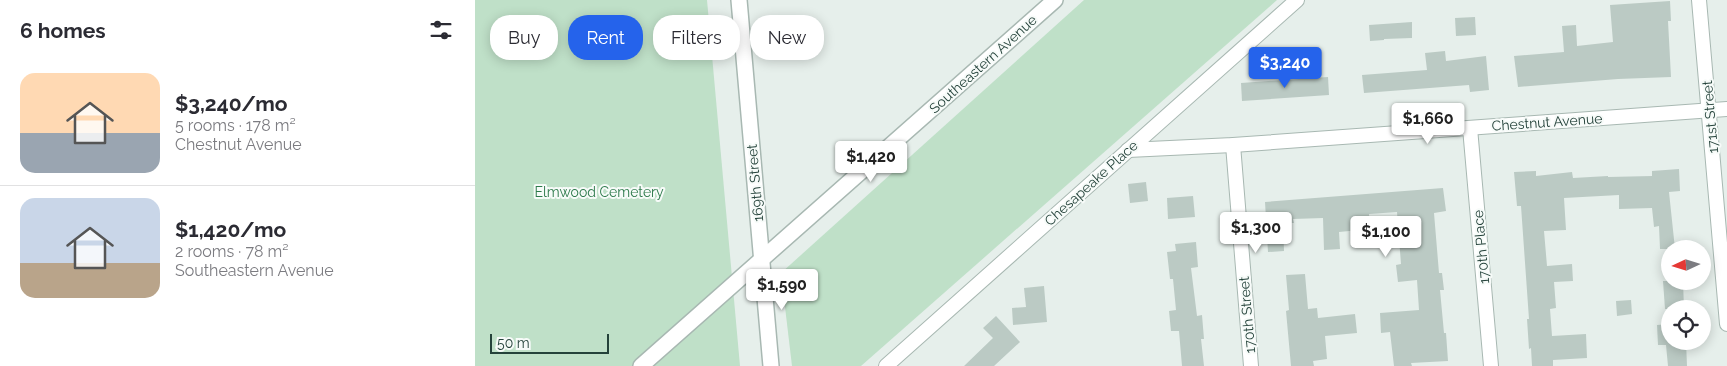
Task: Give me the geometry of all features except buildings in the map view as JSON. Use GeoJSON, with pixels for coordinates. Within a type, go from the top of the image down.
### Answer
{"type":"FeatureCollection","features":[{"type":"Feature","properties":{"kind":"street","name":"169th Street"},"geometry":{"type":"LineString","coordinates":[[739,0],[771,366]]}},
{"type":"Feature","properties":{"kind":"street","name":"Southeastern Avenue"},"geometry":{"type":"LineString","coordinates":[[641,366],[1055,0]]}},
{"type":"Feature","properties":{"kind":"street","name":"Chesapeake Place"},"geometry":{"type":"LineString","coordinates":[[885,366],[1297,0]]}},
{"type":"Feature","properties":{"kind":"street","name":"171st Street"},"geometry":{"type":"LineString","coordinates":[[1699,0],[1727,324]]}},
{"type":"Feature","properties":{"kind":"street","name":"Chestnut Avenue"},"geometry":{"type":"LineString","coordinates":[[1128,150],[1233,145],[1727,110]]}},
{"type":"Feature","properties":{"kind":"street","name":"170th Place"},"geometry":{"type":"LineString","coordinates":[[1470,128],[1491,366]]}},
{"type":"Feature","properties":{"kind":"street","name":"170th Street"},"geometry":{"type":"LineString","coordinates":[[1233,145],[1251,366]]}},
{"type":"Feature","properties":{"kind":"green space","name":"Elmwood Cemetery"},"geometry":{"type":"Polygon","coordinates":[[[475,0],[707,0],[708,15],[653,15],[653,60],[712,60],[740,366],[475,366],[475,0]]]}},
{"type":"Feature","properties":{"kind":"green space"},"geometry":{"type":"Polygon","coordinates":[[[1084,0],[1277,0],[861,366],[792,366],[781,273],[1084,0]]]}}]}
